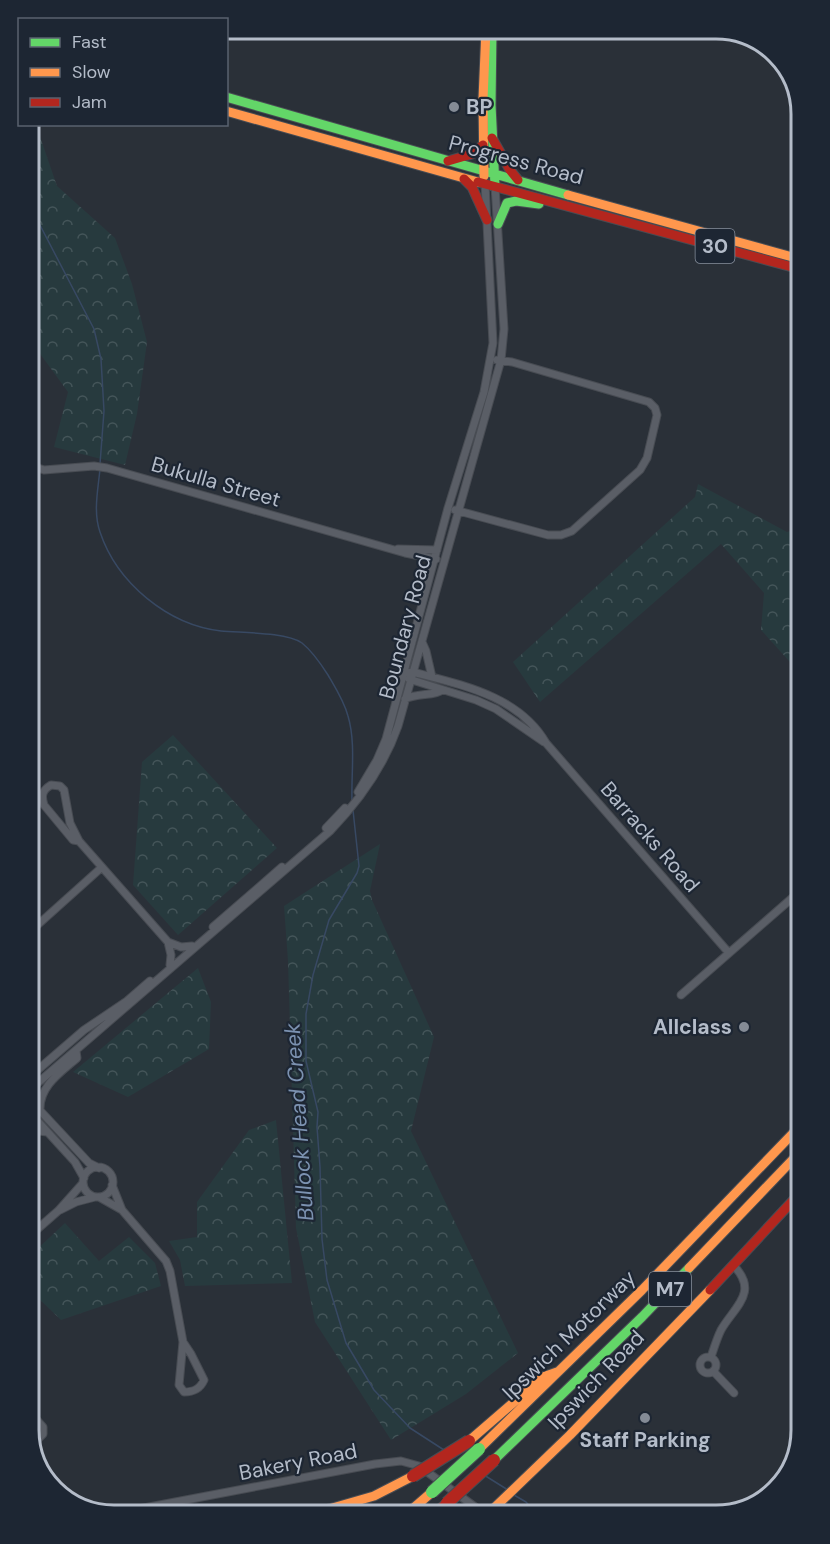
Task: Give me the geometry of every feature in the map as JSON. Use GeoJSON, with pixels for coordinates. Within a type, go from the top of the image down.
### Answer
{"type":"FeatureCollection","features":[{"type":"Feature","properties":{"kind":"main road","name":"Boundary Road"},"geometry":{"type":"LineString","coordinates":[[486,39],[483,99],[488,142]]}},
{"type":"Feature","properties":{"kind":"main road","name":"Boundary Road"},"geometry":{"type":"LineString","coordinates":[[489,179],[492,39]]}},
{"type":"Feature","properties":{"kind":"main road","name":"Progress Road"},"geometry":{"type":"LineString","coordinates":[[228,98],[448,161],[489,179],[558,204],[791,267]]}},
{"type":"Feature","properties":{"kind":"main road","name":"Progress Road"},"geometry":{"type":"LineString","coordinates":[[228,112],[463,178],[518,180],[791,257]]}},
{"type":"Feature","properties":{"kind":"main road"},"geometry":{"type":"LineString","coordinates":[[448,161],[459,156],[475,155],[488,142],[499,146],[507,169],[518,180]]}},
{"type":"Feature","properties":{"kind":"main road"},"geometry":{"type":"LineString","coordinates":[[463,178],[472,187],[492,222],[503,206],[509,202],[558,204]]}},
{"type":"Feature","properties":{"kind":"main road","name":"Ipswich Motorway"},"geometry":{"type":"LineString","coordinates":[[474,1445],[491,1424],[543,1377],[563,1370],[662,1271],[791,1135]]}},
{"type":"Feature","properties":{"kind":"main road","name":"Ipswich Motorway"},"geometry":{"type":"LineString","coordinates":[[445,1505],[578,1381],[650,1310],[791,1161]]}},
{"type":"Feature","properties":{"kind":"main road","name":"Ipswich Road"},"geometry":{"type":"LineString","coordinates":[[498,1505],[570,1435],[791,1204]]}},
{"type":"Feature","properties":{"kind":"main road"},"geometry":{"type":"LineString","coordinates":[[343,1505],[374,1496],[474,1445]]}},
{"type":"Feature","properties":{"kind":"main road"},"geometry":{"type":"LineString","coordinates":[[417,1505],[432,1492],[474,1445]]}},
{"type":"Feature","properties":{"kind":"street","name":"Boundary Road"},"geometry":{"type":"LineString","coordinates":[[39,1082],[307,849],[372,775],[393,740],[501,360],[504,329],[489,179]]}},
{"type":"Feature","properties":{"kind":"street","name":"Boundary Road"},"geometry":{"type":"LineString","coordinates":[[372,775],[386,740],[448,508],[484,392],[491,360],[493,343],[492,222],[489,179]]}},
{"type":"Feature","properties":{"kind":"street"},"geometry":{"type":"LineString","coordinates":[[448,508],[548,535],[561,535],[572,531],[640,470],[647,458],[657,415],[655,408],[649,402],[501,360],[491,360]]}},
{"type":"Feature","properties":{"kind":"street","name":"Bukulla Street"},"geometry":{"type":"LineString","coordinates":[[39,468],[51,471],[94,466],[107,468],[434,560]]}},
{"type":"Feature","properties":{"kind":"street","name":"Bukulla Street"},"geometry":{"type":"LineString","coordinates":[[396,549],[437,550]]}},
{"type":"Feature","properties":{"kind":"street"},"geometry":{"type":"LineString","coordinates":[[434,560],[444,557],[437,550]]}},
{"type":"Feature","properties":{"kind":"street"},"geometry":{"type":"LineString","coordinates":[[422,642],[432,677]]}},
{"type":"Feature","properties":{"kind":"street","name":"Barracks Road"},"geometry":{"type":"LineString","coordinates":[[403,673],[413,672],[462,685],[492,696],[511,706],[537,727],[546,743],[729,952]]}},
{"type":"Feature","properties":{"kind":"street"},"geometry":{"type":"LineString","coordinates":[[403,673],[410,681]]}},
{"type":"Feature","properties":{"kind":"street","name":"Barracks Road"},"geometry":{"type":"LineString","coordinates":[[410,681],[476,700],[496,709],[546,743]]}},
{"type":"Feature","properties":{"kind":"street"},"geometry":{"type":"LineString","coordinates":[[405,699],[419,694],[437,694],[442,690]]}},
{"type":"Feature","properties":{"kind":"street"},"geometry":{"type":"LineString","coordinates":[[79,842],[73,840],[44,805],[43,792],[51,784],[60,786],[64,790],[70,823],[79,842],[168,942],[171,955],[170,965]]}},
{"type":"Feature","properties":{"kind":"street","name":"Boundary Road"},"geometry":{"type":"LineString","coordinates":[[39,1069],[84,1030],[127,1001],[307,849]]}},
{"type":"Feature","properties":{"kind":"street"},"geometry":{"type":"LineString","coordinates":[[39,924],[101,868]]}},
{"type":"Feature","properties":{"kind":"street"},"geometry":{"type":"LineString","coordinates":[[681,995],[791,899]]}},
{"type":"Feature","properties":{"kind":"street"},"geometry":{"type":"LineString","coordinates":[[168,942],[181,946],[192,946]]}},
{"type":"Feature","properties":{"kind":"street"},"geometry":{"type":"LineString","coordinates":[[76,1051],[77,1058],[48,1084],[42,1096],[40,1110],[89,1163],[108,1172],[122,1210],[166,1262],[170,1271],[183,1342],[179,1385],[184,1392],[190,1392],[201,1386],[204,1380],[183,1342]]}},
{"type":"Feature","properties":{"kind":"street"},"geometry":{"type":"LineString","coordinates":[[39,1123],[75,1162],[87,1192],[122,1210]]}},
{"type":"Feature","properties":{"kind":"street"},"geometry":{"type":"LineString","coordinates":[[39,1131],[47,1132]]}},
{"type":"Feature","properties":{"kind":"street"},"geometry":{"type":"LineString","coordinates":[[39,1228],[58,1211],[90,1170],[99,1168]]}},
{"type":"Feature","properties":{"kind":"street"},"geometry":{"type":"LineString","coordinates":[[58,1211],[76,1202],[108,1193],[112,1185]]}},
{"type":"Feature","properties":{"kind":"street"},"geometry":{"type":"LineString","coordinates":[[711,1357],[720,1332],[738,1310],[744,1294],[742,1273],[733,1265]]}},
{"type":"Feature","properties":{"kind":"street"},"geometry":{"type":"LineString","coordinates":[[711,1357],[716,1364],[713,1371]]}},
{"type":"Feature","properties":{"kind":"street"},"geometry":{"type":"LineString","coordinates":[[711,1357],[701,1359],[699,1367],[704,1373],[713,1371]]}},
{"type":"Feature","properties":{"kind":"street"},"geometry":{"type":"LineString","coordinates":[[713,1371],[734,1393]]}},
{"type":"Feature","properties":{"kind":"street"},"geometry":{"type":"LineString","coordinates":[[39,1422],[43,1427],[43,1434],[40,1437]]}},
{"type":"Feature","properties":{"kind":"street","name":"Bakery Road"},"geometry":{"type":"LineString","coordinates":[[159,1505],[383,1462],[401,1461],[419,1466],[472,1505]]}},
{"type":"Feature","properties":{"kind":"green space"},"geometry":{"type":"Polygon","coordinates":[[[39,134],[57,186],[115,238],[132,284],[147,342],[137,414],[125,465],[54,447],[68,392],[39,352],[39,134]]]}},
{"type":"Feature","properties":{"kind":"green space"},"geometry":{"type":"Polygon","coordinates":[[[698,484],[787,532],[791,531],[791,663],[761,630],[764,593],[721,544],[540,702],[513,662],[695,497],[698,484]]]}},
{"type":"Feature","properties":{"kind":"green space"},"geometry":{"type":"Polygon","coordinates":[[[173,735],[277,848],[178,935],[133,885],[142,762],[173,735]]]}},
{"type":"Feature","properties":{"kind":"green space"},"geometry":{"type":"Polygon","coordinates":[[[380,844],[370,891],[372,900],[434,1037],[411,1131],[518,1353],[466,1394],[391,1440],[315,1322],[296,1228],[288,961],[284,906],[380,844]]]}},
{"type":"Feature","properties":{"kind":"green space"},"geometry":{"type":"Polygon","coordinates":[[[198,968],[211,1002],[209,1049],[128,1097],[73,1072],[198,968]]]}},
{"type":"Feature","properties":{"kind":"green space"},"geometry":{"type":"Polygon","coordinates":[[[276,1120],[292,1283],[185,1286],[180,1260],[169,1241],[197,1237],[197,1202],[249,1130],[276,1120]]]}},
{"type":"Feature","properties":{"kind":"green space"},"geometry":{"type":"Polygon","coordinates":[[[65,1223],[99,1261],[129,1237],[155,1263],[161,1286],[61,1320],[39,1299],[39,1247],[65,1223]]]}},
{"type":"Feature","properties":{"kind":"waterway","name":"Bullock Head Creek"},"geometry":{"type":"LineString","coordinates":[[39,223],[94,329],[101,359],[104,411],[100,464]]}},
{"type":"Feature","properties":{"kind":"waterway","name":"Bullock Head Creek"},"geometry":{"type":"LineString","coordinates":[[100,469],[96,509],[100,532],[119,568],[147,598],[182,620],[201,627],[295,639],[316,658],[336,689],[348,716],[353,748],[352,802]]}},
{"type":"Feature","properties":{"kind":"waterway","name":"Bullock Head Creek"},"geometry":{"type":"LineString","coordinates":[[353,810],[359,866],[329,920],[313,975],[306,1014],[306,1061],[318,1112],[322,1239],[327,1280],[346,1343],[374,1390],[410,1428],[444,1450]]}},
{"type":"Feature","properties":{"kind":"waterway","name":"Bullock Head Creek"},"geometry":{"type":"LineString","coordinates":[[484,1475],[508,1490]]}},
{"type":"Feature","properties":{"kind":"waterway","name":"Bullock Head Creek"},"geometry":{"type":"LineString","coordinates":[[514,1495],[529,1505]]}},
{"type":"Feature","properties":{"kind":"traffic: fast"},"geometry":{"type":"LineString","coordinates":[[492,39],[491,105],[495,186]]}},
{"type":"Feature","properties":{"kind":"traffic: fast"},"geometry":{"type":"LineString","coordinates":[[228,98],[568,195]]}},
{"type":"Feature","properties":{"kind":"traffic: fast"},"geometry":{"type":"LineString","coordinates":[[498,224],[507,203],[516,201],[539,204]]}},
{"type":"Feature","properties":{"kind":"traffic: fast"},"geometry":{"type":"LineString","coordinates":[[494,1460],[642,1317],[689,1268]]}},
{"type":"Feature","properties":{"kind":"traffic: fast"},"geometry":{"type":"LineString","coordinates":[[432,1492],[479,1449]]}},
{"type":"Feature","properties":{"kind":"traffic: slow"},"geometry":{"type":"LineString","coordinates":[[484,176],[483,99],[486,39]]}},
{"type":"Feature","properties":{"kind":"traffic: slow"},"geometry":{"type":"LineString","coordinates":[[228,112],[478,182]]}},
{"type":"Feature","properties":{"kind":"traffic: slow"},"geometry":{"type":"LineString","coordinates":[[568,195],[791,257]]}},
{"type":"Feature","properties":{"kind":"traffic: slow"},"geometry":{"type":"LineString","coordinates":[[479,1449],[642,1290],[791,1135]]}},
{"type":"Feature","properties":{"kind":"traffic: slow"},"geometry":{"type":"LineString","coordinates":[[689,1268],[791,1161]]}},
{"type":"Feature","properties":{"kind":"traffic: slow"},"geometry":{"type":"LineString","coordinates":[[497,1505],[570,1435],[710,1290]]}},
{"type":"Feature","properties":{"kind":"traffic: slow"},"geometry":{"type":"LineString","coordinates":[[469,1441],[543,1377],[557,1372]]}},
{"type":"Feature","properties":{"kind":"traffic: slow"},"geometry":{"type":"LineString","coordinates":[[343,1505],[374,1496],[413,1476]]}},
{"type":"Feature","properties":{"kind":"traffic: slow"},"geometry":{"type":"LineString","coordinates":[[417,1505],[432,1492]]}},
{"type":"Feature","properties":{"kind":"traffic: jam"},"geometry":{"type":"LineString","coordinates":[[492,138],[518,180]]}},
{"type":"Feature","properties":{"kind":"traffic: jam"},"geometry":{"type":"LineString","coordinates":[[448,161],[472,154],[483,145]]}},
{"type":"Feature","properties":{"kind":"traffic: jam"},"geometry":{"type":"LineString","coordinates":[[464,179],[472,187],[487,220]]}},
{"type":"Feature","properties":{"kind":"traffic: jam"},"geometry":{"type":"LineString","coordinates":[[478,182],[791,267]]}},
{"type":"Feature","properties":{"kind":"traffic: jam"},"geometry":{"type":"LineString","coordinates":[[710,1290],[791,1203]]}},
{"type":"Feature","properties":{"kind":"traffic: jam"},"geometry":{"type":"LineString","coordinates":[[413,1476],[469,1441]]}},
{"type":"Feature","properties":{"kind":"traffic: jam"},"geometry":{"type":"LineString","coordinates":[[447,1503],[494,1460]]}},
{"type":"Feature","properties":{"kind":"place","name":"BP"},"geometry":{"type":"Point","coordinates":[454,107]}},
{"type":"Feature","properties":{"kind":"place","name":"Allclass"},"geometry":{"type":"Point","coordinates":[744,1027]}},
{"type":"Feature","properties":{"kind":"place","name":"Staff Parking"},"geometry":{"type":"Point","coordinates":[645,1418]}}]}
